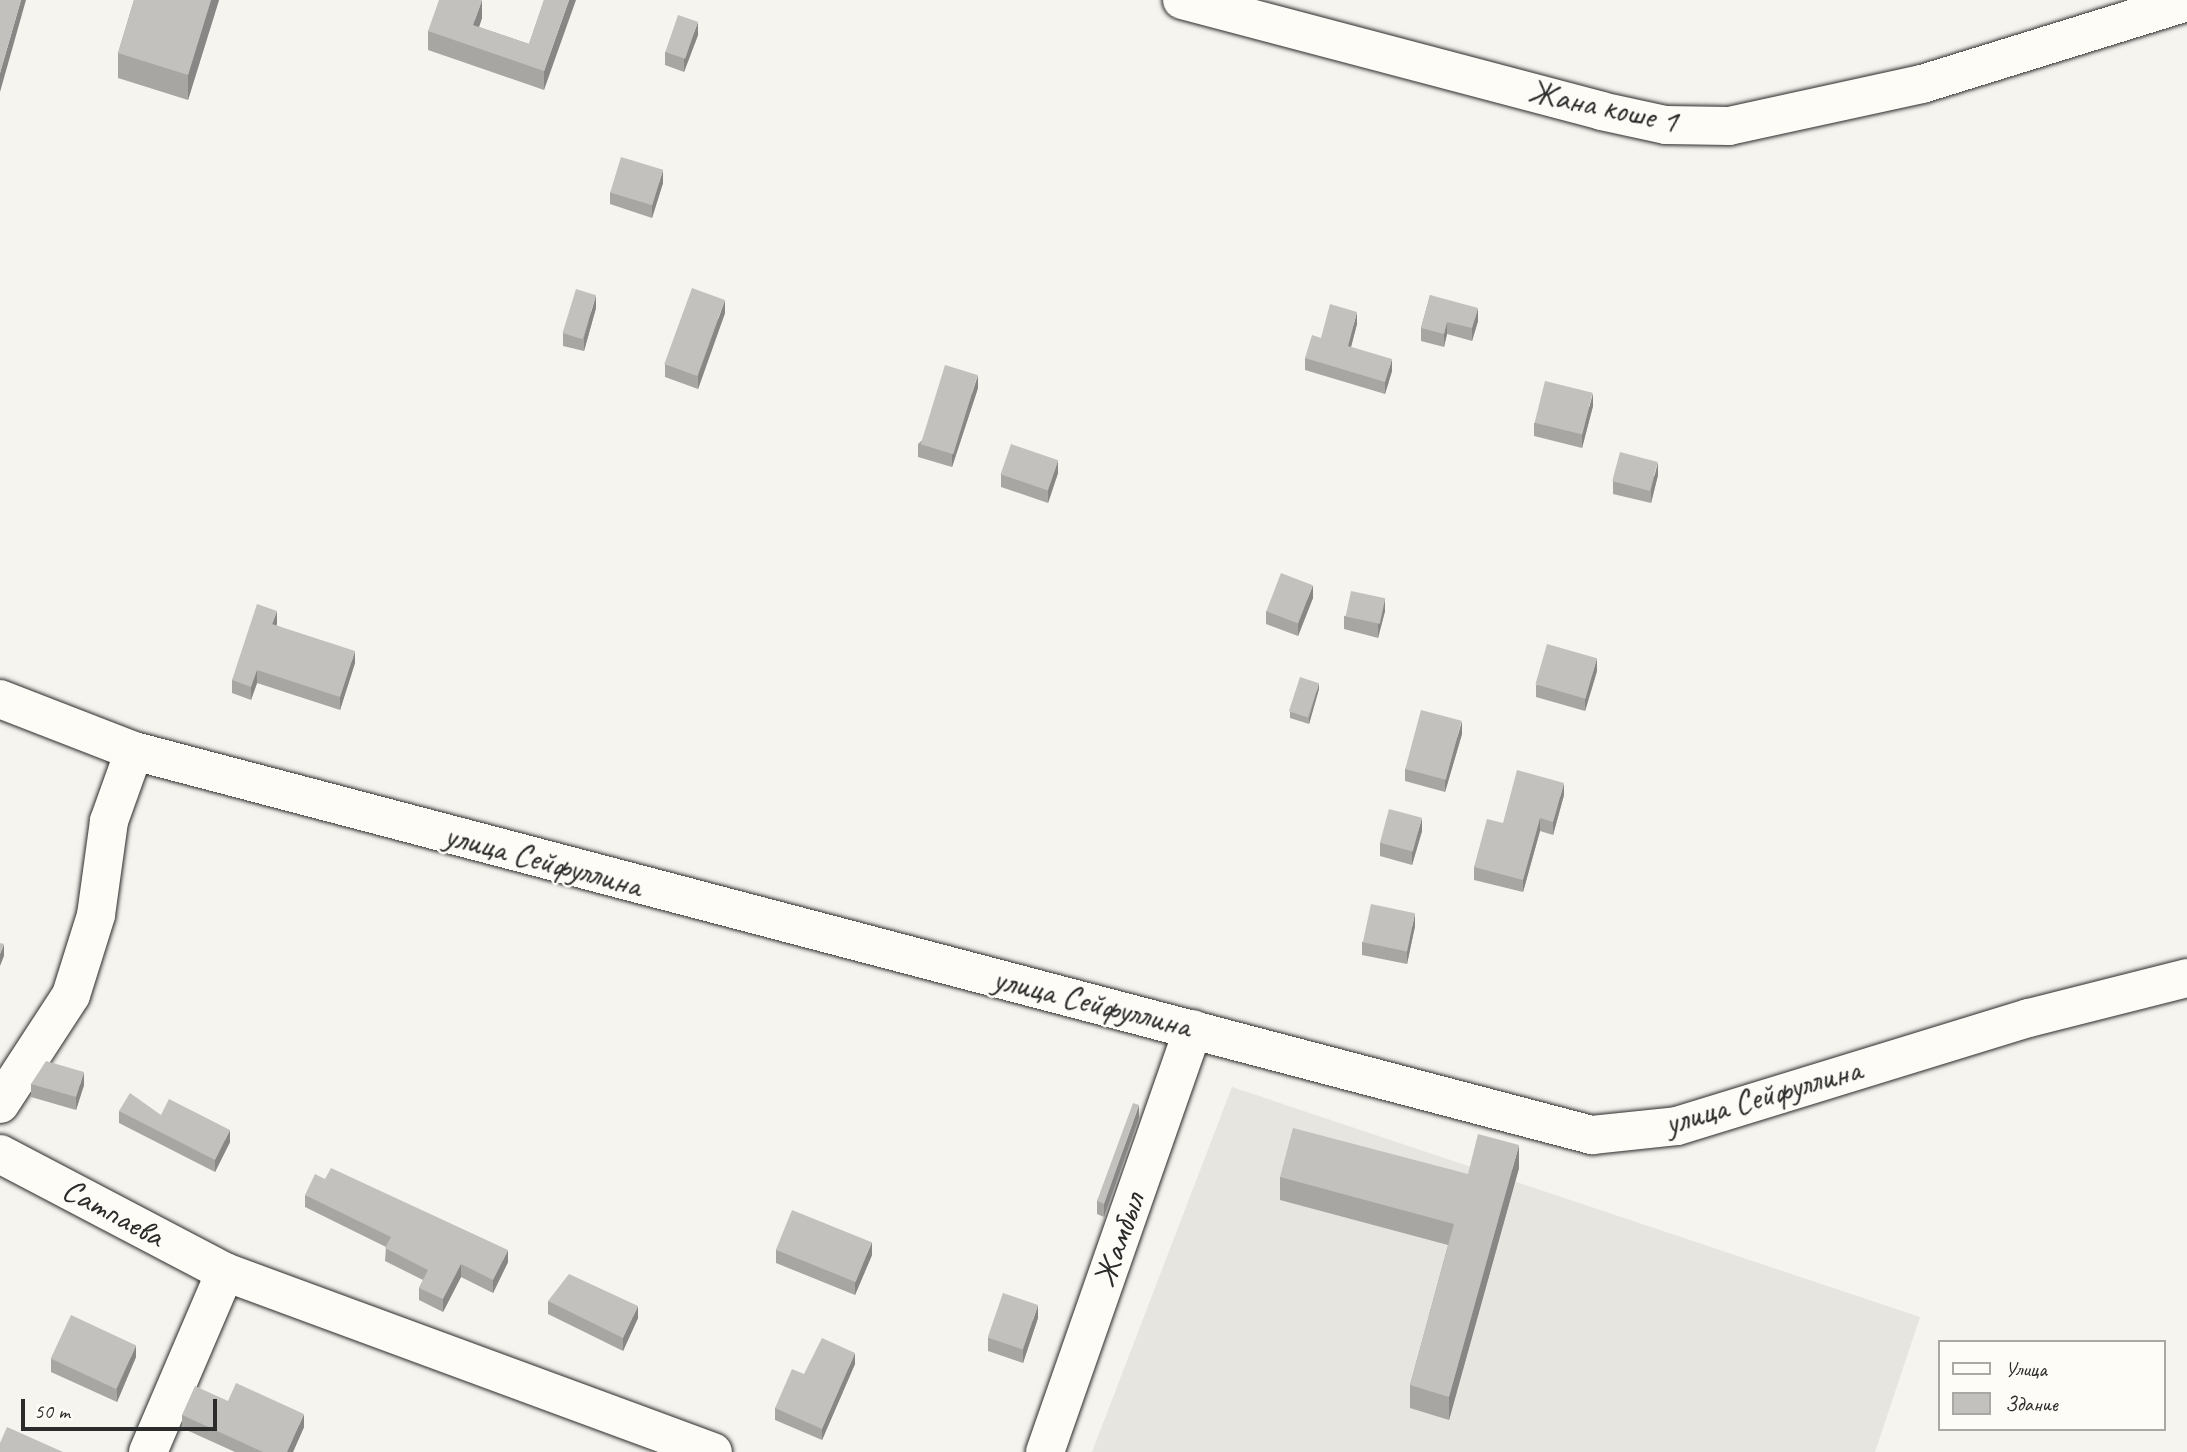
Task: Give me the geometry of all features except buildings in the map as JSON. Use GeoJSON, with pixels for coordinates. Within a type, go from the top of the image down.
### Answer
{"type":"FeatureCollection","features":[{"type":"Feature","properties":{"kind":"street","name":"Жана коше 1"},"geometry":{"type":"LineString","coordinates":[[1182,0],[1601,111],[1666,125],[1729,126],[1922,84],[2187,2]]}},
{"type":"Feature","properties":{"kind":"street","name":"улица Сейфуллина"},"geometry":{"type":"LineString","coordinates":[[0,699],[134,751],[1592,1135],[1677,1126],[2029,1018],[2187,978]]}},
{"type":"Feature","properties":{"kind":"street"},"geometry":{"type":"LineString","coordinates":[[0,1104],[71,995],[96,915],[109,821],[134,751]]}},
{"type":"Feature","properties":{"kind":"street","name":"Жамбыл"},"geometry":{"type":"LineString","coordinates":[[1045,1452],[1194,1029]]}},
{"type":"Feature","properties":{"kind":"street","name":"Сатпаева"},"geometry":{"type":"LineString","coordinates":[[0,1154],[225,1272],[713,1452]]}},
{"type":"Feature","properties":{"kind":"street"},"geometry":{"type":"LineString","coordinates":[[148,1452],[225,1272]]}},
{"type":"Feature","properties":{"kind":"shaded area"},"geometry":{"type":"Polygon","coordinates":[[[1232,1087],[1920,1317],[1875,1452],[1092,1452],[1232,1087]]]}}]}
